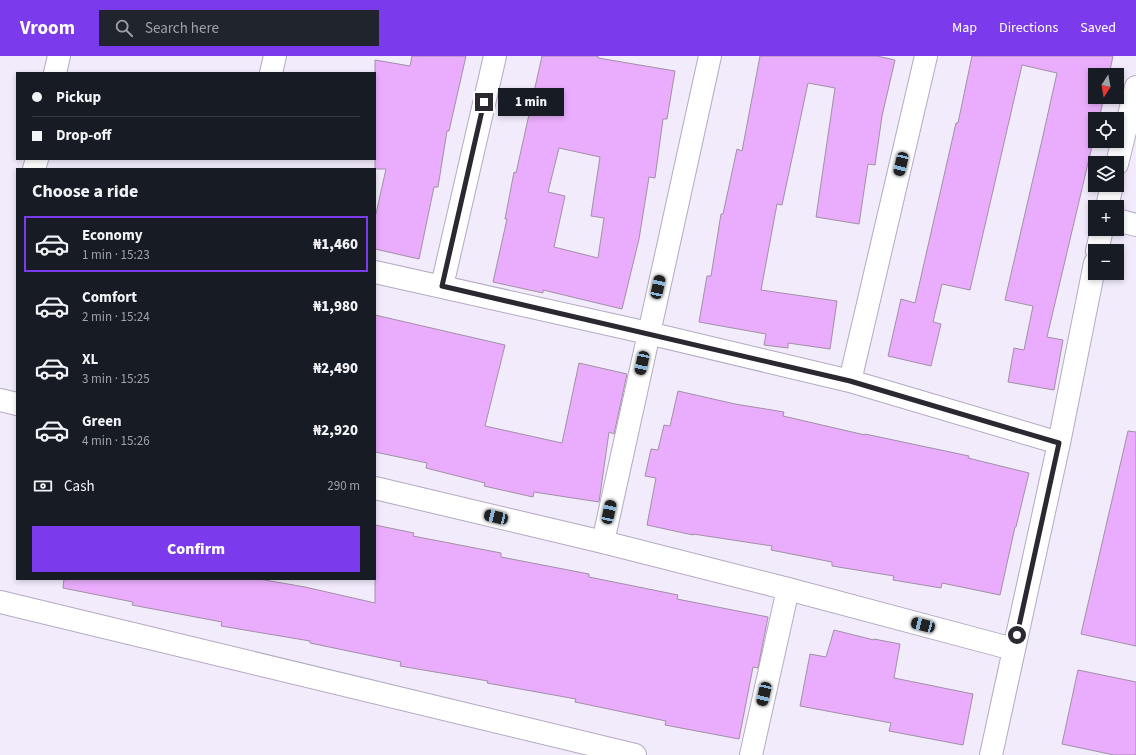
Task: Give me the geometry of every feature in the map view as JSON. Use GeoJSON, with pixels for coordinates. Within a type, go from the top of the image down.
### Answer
{"type":"FeatureCollection","features":[{"type":"Feature","properties":{"kind":"street"},"geometry":{"type":"LineString","coordinates":[[55,72],[59,56]]}},
{"type":"Feature","properties":{"kind":"street"},"geometry":{"type":"LineString","coordinates":[[271,72],[275,56]]}},
{"type":"Feature","properties":{"kind":"street"},"geometry":{"type":"LineString","coordinates":[[442,286],[495,56]]}},
{"type":"Feature","properties":{"kind":"street"},"geometry":{"type":"LineString","coordinates":[[602,542],[710,56]]}},
{"type":"Feature","properties":{"kind":"street"},"geometry":{"type":"LineString","coordinates":[[850,381],[926,56]]}},
{"type":"Feature","properties":{"kind":"street"},"geometry":{"type":"LineString","coordinates":[[1119,156],[1136,87]]}},
{"type":"Feature","properties":{"kind":"street"},"geometry":{"type":"LineString","coordinates":[[1124,222],[1136,225]]}},
{"type":"Feature","properties":{"kind":"street"},"geometry":{"type":"LineString","coordinates":[[376,272],[442,286],[850,381],[1059,443]]}},
{"type":"Feature","properties":{"kind":"street"},"geometry":{"type":"LineString","coordinates":[[991,755],[1059,443],[1091,280]]}},
{"type":"Feature","properties":{"kind":"street"},"geometry":{"type":"LineString","coordinates":[[0,400],[16,404]]}},
{"type":"Feature","properties":{"kind":"street"},"geometry":{"type":"LineString","coordinates":[[376,488],[602,542],[788,589],[1013,650]]}},
{"type":"Feature","properties":{"kind":"street"},"geometry":{"type":"LineString","coordinates":[[751,755],[788,589]]}},
{"type":"Feature","properties":{"kind":"street"},"geometry":{"type":"LineString","coordinates":[[0,602],[635,755]]}},
{"type":"Feature","properties":{"kind":"building"},"geometry":{"type":"Polygon","coordinates":[[[412,56],[466,56],[449,131],[447,131],[438,187],[434,187],[419,259],[376,249],[376,214],[386,169],[375,168],[375,60],[410,66],[412,56]]]}},
{"type":"Feature","properties":{"kind":"building"},"geometry":{"type":"Polygon","coordinates":[[[542,56],[598,56],[598,58],[675,71],[667,119],[663,119],[655,178],[649,177],[639,239],[622,309],[543,290],[543,293],[493,282],[507,219],[505,219],[514,172],[516,173],[542,56]],[[559,148],[548,192],[565,196],[554,247],[598,258],[604,218],[591,216],[600,157],[559,148]]]}},
{"type":"Feature","properties":{"kind":"building"},"geometry":{"type":"Polygon","coordinates":[[[760,56],[877,56],[895,60],[882,116],[875,165],[868,164],[859,224],[816,217],[835,88],[808,83],[782,205],[777,204],[761,290],[837,301],[830,349],[788,343],[788,348],[764,345],[766,334],[699,322],[707,276],[711,276],[721,214],[723,214],[737,149],[742,151],[760,56]]]}},
{"type":"Feature","properties":{"kind":"building"},"geometry":{"type":"Polygon","coordinates":[[[972,56],[1113,56],[1110,68],[1088,68],[1088,104],[1102,104],[1101,112],[1088,112],[1088,148],[1092,148],[1090,156],[1088,156],[1088,163],[1047,337],[1063,340],[1054,390],[1008,382],[1014,348],[1024,350],[1033,306],[1005,300],[1057,73],[1022,65],[970,290],[942,284],[933,322],[941,324],[931,366],[888,356],[901,299],[915,303],[956,123],[958,123],[972,56]]]}},
{"type":"Feature","properties":{"kind":"building"},"geometry":{"type":"Polygon","coordinates":[[[376,315],[505,345],[485,426],[562,443],[579,363],[627,374],[614,434],[609,432],[599,502],[534,492],[533,497],[484,486],[485,483],[426,468],[427,463],[376,452],[376,315]]]}},
{"type":"Feature","properties":{"kind":"building"},"geometry":{"type":"Polygon","coordinates":[[[678,391],[735,404],[784,412],[783,416],[865,435],[969,456],[968,458],[1029,473],[1000,595],[942,583],[941,588],[893,580],[894,576],[832,566],[832,562],[771,550],[772,546],[693,535],[647,525],[656,478],[645,476],[651,449],[658,450],[664,425],[670,426],[678,391]]]}},
{"type":"Feature","properties":{"kind":"building"},"geometry":{"type":"Polygon","coordinates":[[[1128,431],[1136,432],[1136,646],[1081,634],[1128,431]]]}},
{"type":"Feature","properties":{"kind":"building"},"geometry":{"type":"Polygon","coordinates":[[[376,525],[414,533],[413,536],[501,553],[501,557],[589,574],[589,577],[678,595],[677,599],[768,617],[758,668],[753,667],[739,739],[665,725],[666,721],[575,702],[576,699],[487,683],[488,681],[400,666],[401,662],[310,643],[310,641],[221,626],[222,622],[132,605],[133,602],[63,588],[64,580],[265,580],[305,587],[375,603],[376,525]]]}},
{"type":"Feature","properties":{"kind":"building"},"geometry":{"type":"Polygon","coordinates":[[[834,630],[874,640],[900,644],[894,678],[973,694],[963,745],[889,731],[891,723],[800,706],[810,654],[826,657],[834,630]]]}},
{"type":"Feature","properties":{"kind":"building"},"geometry":{"type":"Polygon","coordinates":[[[1078,670],[1136,682],[1136,755],[1114,755],[1062,744],[1078,670]]]}},
{"type":"Feature","properties":{"kind":"route"},"geometry":{"type":"LineString","coordinates":[[484,102],[442,286],[850,381],[1059,443],[1017,635]]}}]}
